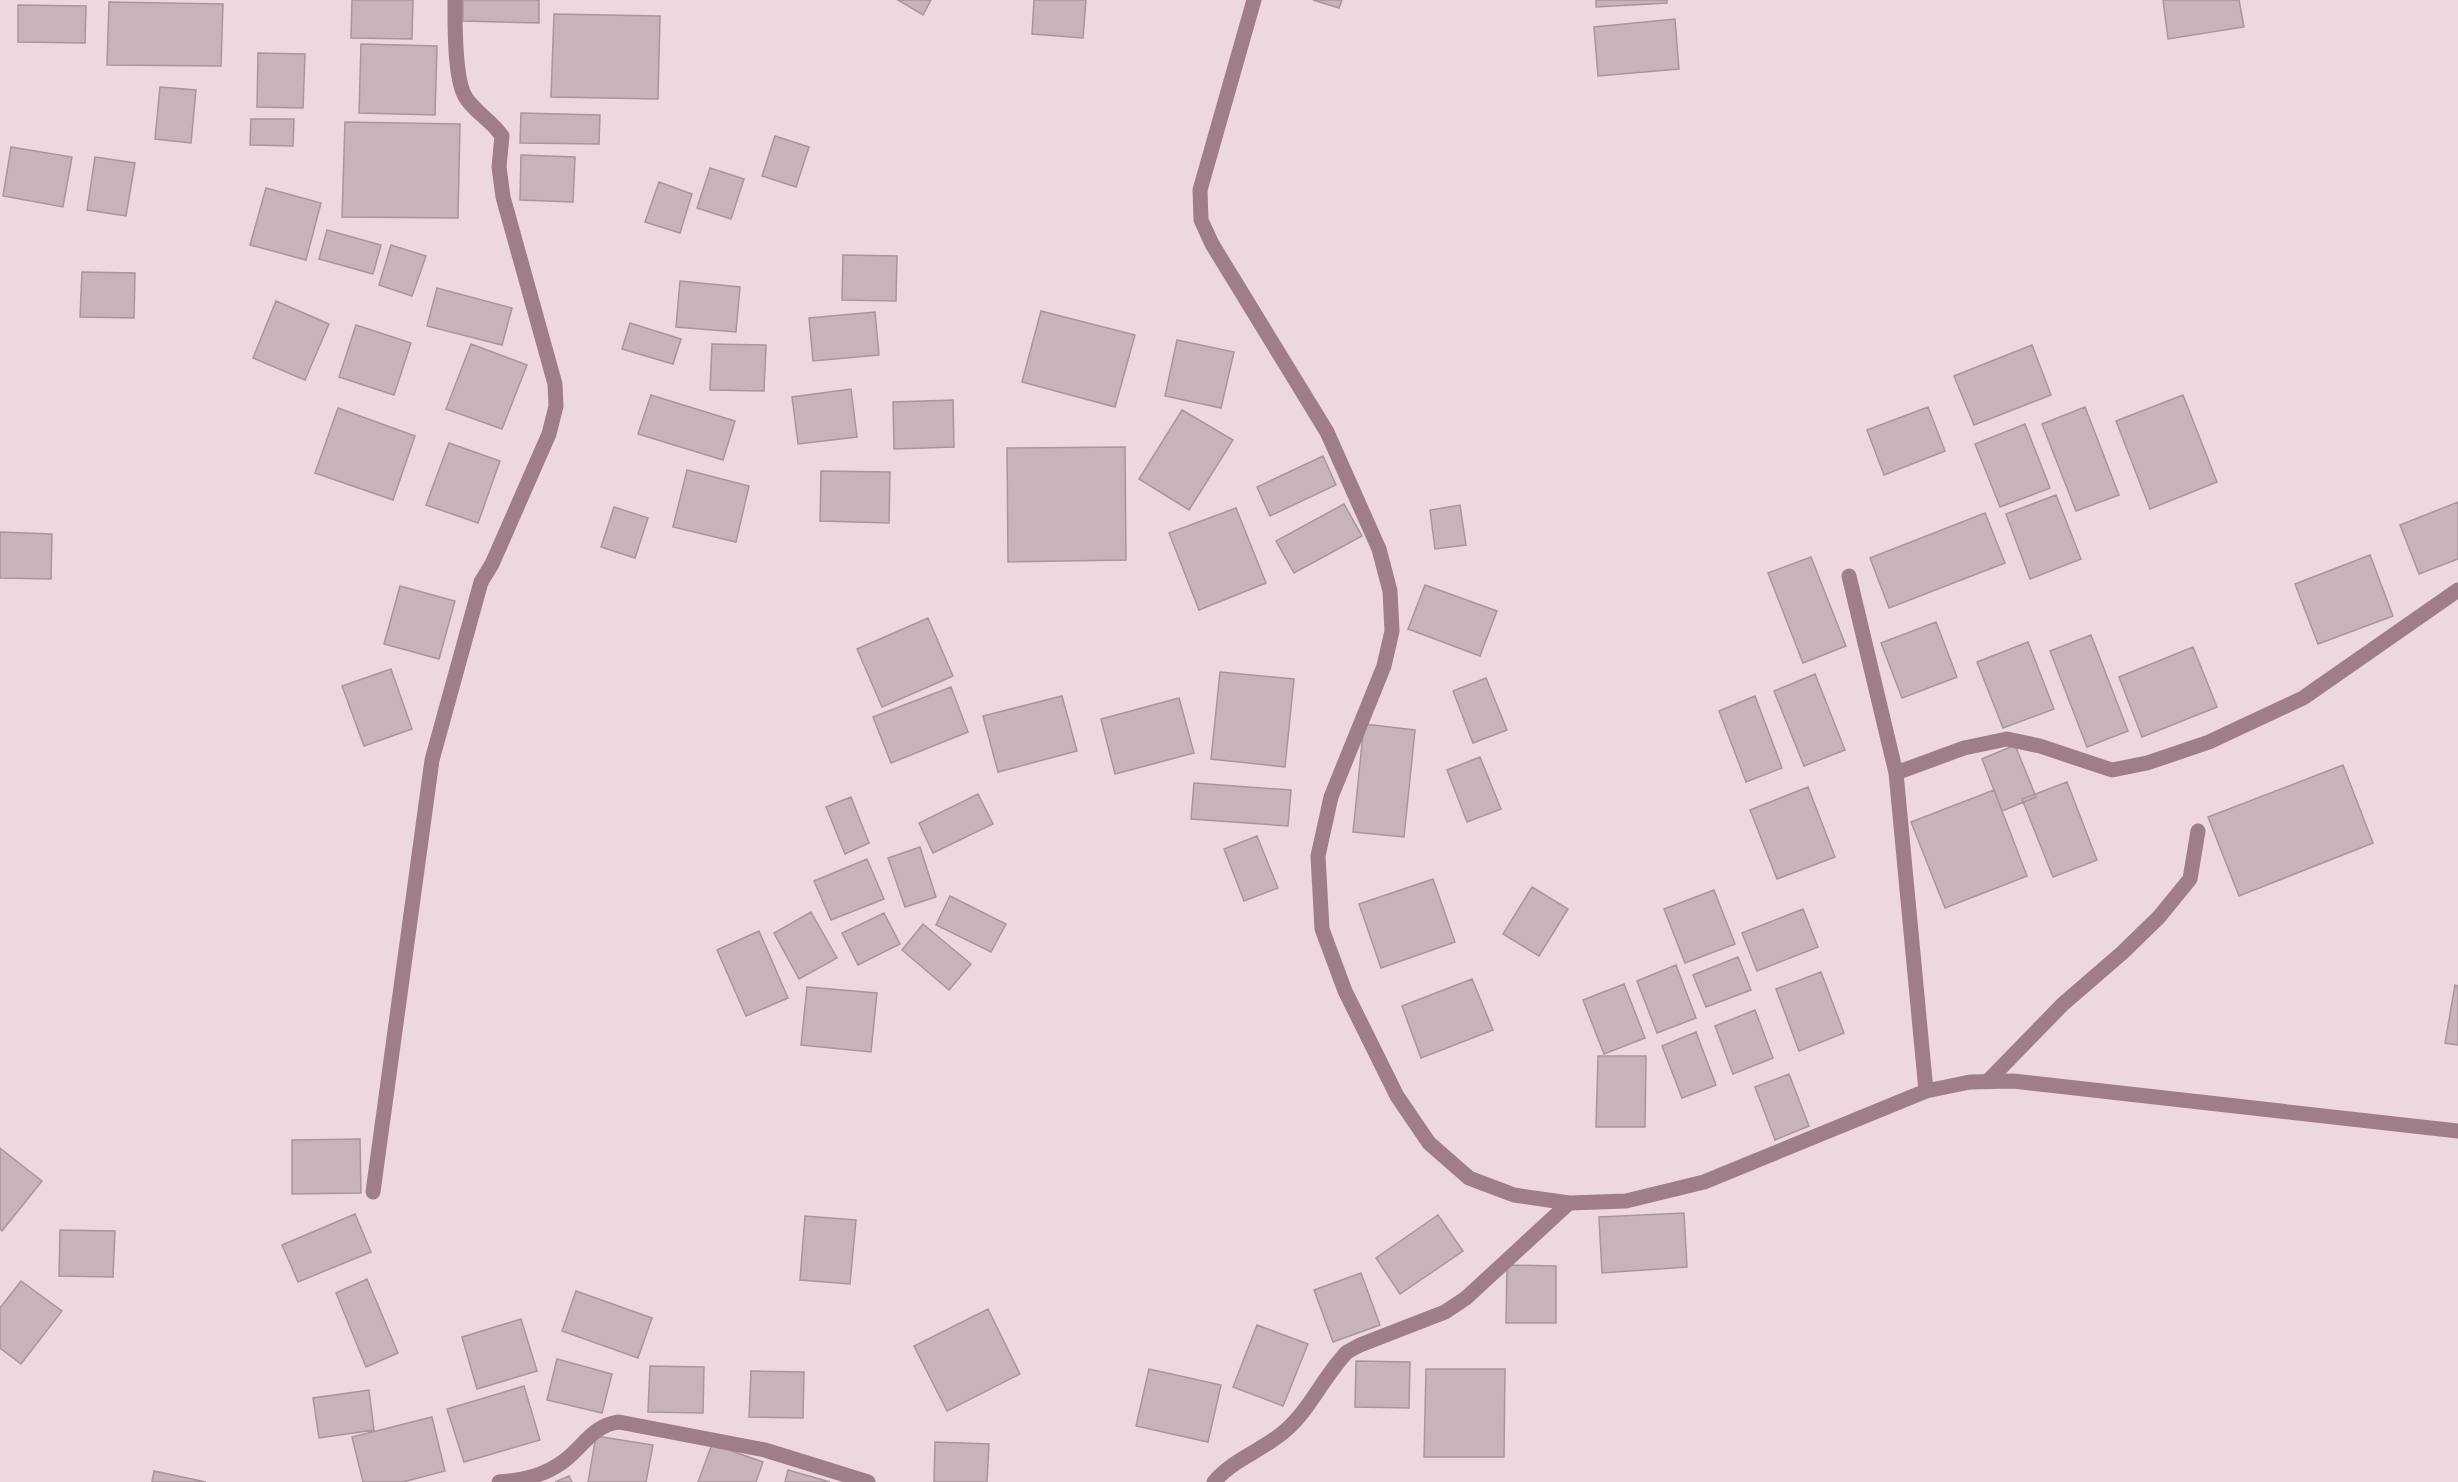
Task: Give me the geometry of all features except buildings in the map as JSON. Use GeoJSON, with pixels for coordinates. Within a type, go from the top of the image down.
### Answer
{"type":"FeatureCollection","features":[{"type":"Feature","properties":{"kind":"street"},"geometry":{"type":"LineString","coordinates":[[374,1192],[432,760],[478,592],[549,434],[556,406],[555,384],[503,197],[499,167],[503,147],[502,135],[474,108],[461,87],[455,40],[455,0]]}},
{"type":"Feature","properties":{"kind":"street"},"geometry":{"type":"LineString","coordinates":[[1254,0],[1200,190],[1201,220],[1212,244],[1327,432],[1379,549],[1390,591],[1392,631],[1384,666],[1331,797],[1318,856],[1322,929],[1345,991],[1396,1096],[1429,1143],[1469,1178],[1514,1195],[1569,1203],[1626,1201],[1704,1182],[1926,1091],[1970,1082],[2013,1081],[2458,1131]]}},
{"type":"Feature","properties":{"kind":"street"},"geometry":{"type":"LineString","coordinates":[[1849,576],[1896,773],[1926,1091]]}},
{"type":"Feature","properties":{"kind":"street"},"geometry":{"type":"LineString","coordinates":[[1896,773],[1964,748],[2007,739],[2040,746],[2112,770],[2147,763],[2209,742],[2303,698],[2458,590]]}},
{"type":"Feature","properties":{"kind":"street"},"geometry":{"type":"LineString","coordinates":[[1988,1081],[2063,1004],[2159,918],[2190,879],[2198,831]]}},
{"type":"Feature","properties":{"kind":"street"},"geometry":{"type":"LineString","coordinates":[[1214,1482],[1226,1470],[1275,1440],[1289,1428],[1347,1352],[1360,1344],[1445,1312],[1466,1298],[1569,1203]]}},
{"type":"Feature","properties":{"kind":"street"},"geometry":{"type":"LineString","coordinates":[[499,1482],[524,1480],[541,1474],[567,1459],[600,1426],[620,1422],[765,1450],[868,1482]]}}]}
